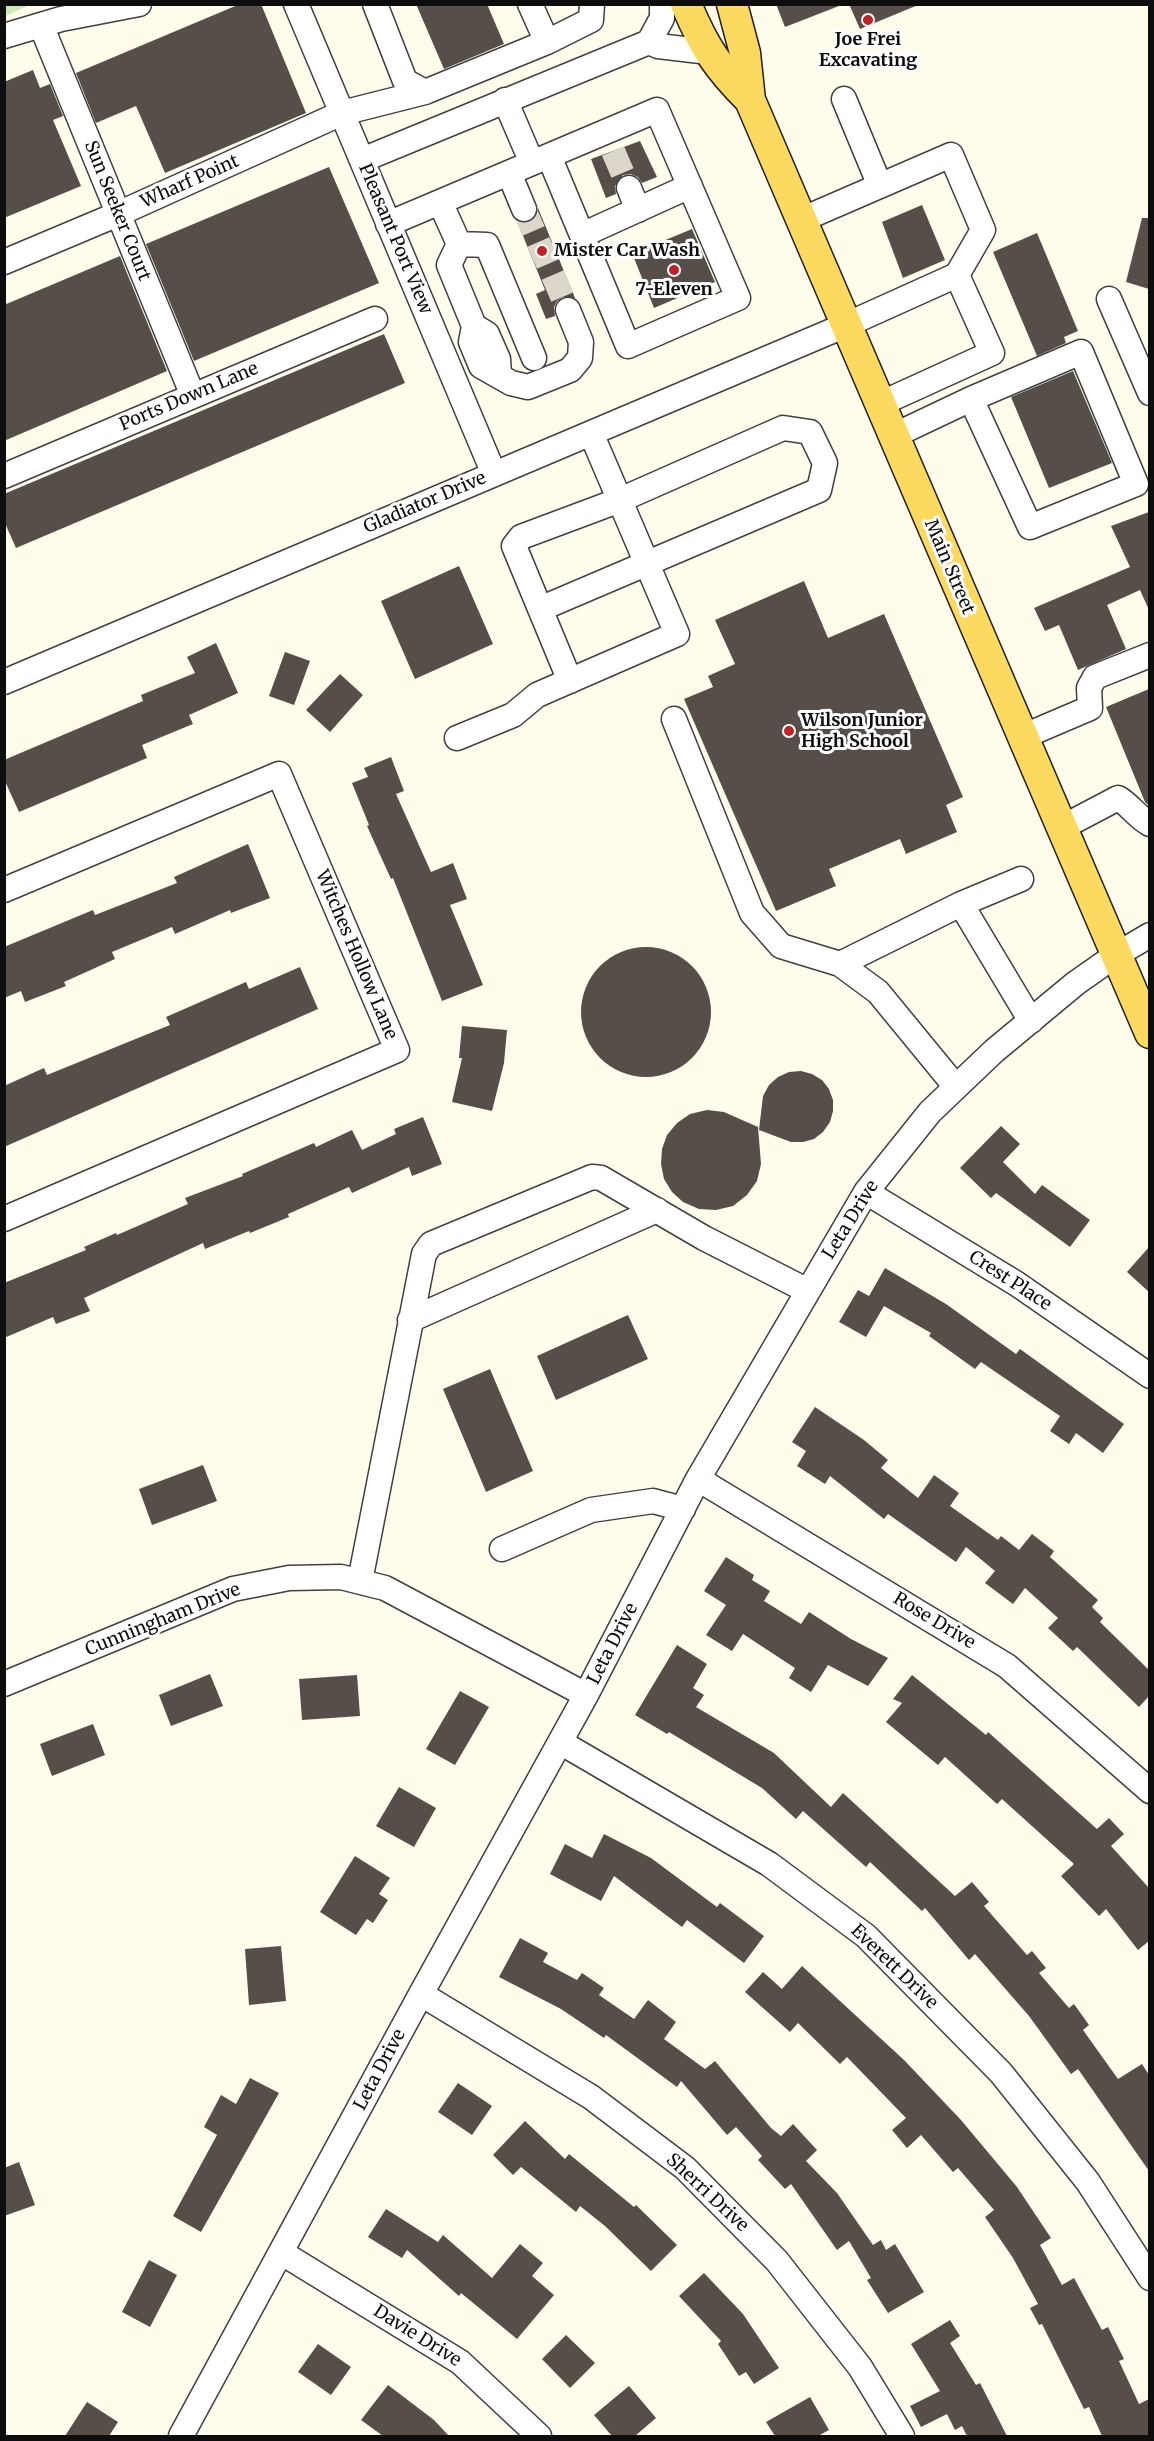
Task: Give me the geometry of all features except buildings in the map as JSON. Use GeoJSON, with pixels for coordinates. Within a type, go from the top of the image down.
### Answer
{"type":"FeatureCollection","features":[{"type":"Feature","properties":{"kind":"main road","name":"Main Street"},"geometry":{"type":"LineString","coordinates":[[686,4],[701,41],[725,75],[750,100]]}},
{"type":"Feature","properties":{"kind":"main road","name":"Main Street"},"geometry":{"type":"LineString","coordinates":[[732,4],[745,53],[750,100],[1149,1033]]}},
{"type":"Feature","properties":{"kind":"street"},"geometry":{"type":"LineString","coordinates":[[4,36],[41,25],[139,4]]}},
{"type":"Feature","properties":{"kind":"street","name":"Pleasant Port View"},"geometry":{"type":"LineString","coordinates":[[296,4],[494,474]]}},
{"type":"Feature","properties":{"kind":"street"},"geometry":{"type":"LineString","coordinates":[[375,4],[405,81],[425,92]]}},
{"type":"Feature","properties":{"kind":"street"},"geometry":{"type":"LineString","coordinates":[[530,4],[547,42]]}},
{"type":"Feature","properties":{"kind":"street","name":"Wharf Point"},"geometry":{"type":"LineString","coordinates":[[4,262],[118,214],[342,113],[425,92],[547,42],[591,20],[592,4]]}},
{"type":"Feature","properties":{"kind":"street"},"geometry":{"type":"LineString","coordinates":[[362,159],[648,42],[662,18],[662,4]]}},
{"type":"Feature","properties":{"kind":"street","name":"Sun Seeker Court"},"geometry":{"type":"LineString","coordinates":[[41,25],[193,396]]}},
{"type":"Feature","properties":{"kind":"street"},"geometry":{"type":"LineString","coordinates":[[648,42],[668,48],[709,52]]}},
{"type":"Feature","properties":{"kind":"street"},"geometry":{"type":"LineString","coordinates":[[844,99],[880,186]]}},
{"type":"Feature","properties":{"kind":"street"},"geometry":{"type":"LineString","coordinates":[[388,224],[541,160],[609,142],[657,110],[738,298],[628,346],[582,235],[541,160],[505,100]]}},
{"type":"Feature","properties":{"kind":"street"},"geometry":{"type":"LineString","coordinates":[[801,220],[951,155],[983,230],[957,275],[993,353],[880,404]]}},
{"type":"Feature","properties":{"kind":"street"},"geometry":{"type":"LineString","coordinates":[[509,173],[524,208]]}},
{"type":"Feature","properties":{"kind":"street"},"geometry":{"type":"LineString","coordinates":[[582,235],[633,199],[690,186]]}},
{"type":"Feature","properties":{"kind":"street"},"geometry":{"type":"LineString","coordinates":[[440,202],[459,244],[449,265],[474,326],[471,342],[482,366],[512,382],[528,387],[570,370],[580,357],[581,342],[567,310]]}},
{"type":"Feature","properties":{"kind":"street"},"geometry":{"type":"LineString","coordinates":[[459,244],[487,245],[534,358]]}},
{"type":"Feature","properties":{"kind":"street","name":"Gladiator Drive"},"geometry":{"type":"LineString","coordinates":[[4,682],[846,325],[957,275]]}},
{"type":"Feature","properties":{"kind":"street"},"geometry":{"type":"LineString","coordinates":[[1108,299],[1141,350],[1149,393]]}},
{"type":"Feature","properties":{"kind":"street","name":"Ports Down Lane"},"geometry":{"type":"LineString","coordinates":[[4,476],[375,319]]}},
{"type":"Feature","properties":{"kind":"street"},"geometry":{"type":"LineString","coordinates":[[893,436],[971,399],[1081,352],[1136,484],[1030,527],[971,399]]}},
{"type":"Feature","properties":{"kind":"street"},"geometry":{"type":"LineString","coordinates":[[540,609],[819,489],[825,464],[810,432],[783,428],[620,500],[521,537],[514,546],[540,609],[570,681]]}},
{"type":"Feature","properties":{"kind":"street"},"geometry":{"type":"LineString","coordinates":[[457,738],[513,715],[537,695],[677,634],[591,433]]}},
{"type":"Feature","properties":{"kind":"street"},"geometry":{"type":"LineString","coordinates":[[1022,737],[1090,708],[1089,688],[1095,677],[1149,655]]}},
{"type":"Feature","properties":{"kind":"street"},"geometry":{"type":"LineString","coordinates":[[674,719],[752,913],[781,946],[840,964],[878,992],[956,1088]]}},
{"type":"Feature","properties":{"kind":"street","name":"Witches Hollow Lane"},"geometry":{"type":"LineString","coordinates":[[4,890],[279,774],[397,1050],[4,1219]]}},
{"type":"Feature","properties":{"kind":"street"},"geometry":{"type":"LineString","coordinates":[[1061,828],[1118,798],[1149,825]]}},
{"type":"Feature","properties":{"kind":"street"},"geometry":{"type":"LineString","coordinates":[[840,964],[961,904],[1021,879]]}},
{"type":"Feature","properties":{"kind":"street"},"geometry":{"type":"LineString","coordinates":[[961,904],[1031,1021]]}},
{"type":"Feature","properties":{"kind":"street","name":"Leta Drive"},"geometry":{"type":"LineString","coordinates":[[181,2436],[586,1695],[698,1479],[866,1192],[930,1112],[956,1088],[1076,983],[1149,935]]}},
{"type":"Feature","properties":{"kind":"street"},"geometry":{"type":"LineString","coordinates":[[360,1581],[410,1320],[424,1254],[431,1244],[592,1177],[601,1178],[704,1238],[808,1291]]}},
{"type":"Feature","properties":{"kind":"street","name":"Crest Place"},"geometry":{"type":"LineString","coordinates":[[866,1192],[1017,1284],[1149,1376]]}},
{"type":"Feature","properties":{"kind":"street"},"geometry":{"type":"LineString","coordinates":[[410,1320],[657,1210]]}},
{"type":"Feature","properties":{"kind":"street","name":"Rose Drive"},"geometry":{"type":"LineString","coordinates":[[698,1479],[1007,1666],[1149,1791]]}},
{"type":"Feature","properties":{"kind":"street"},"geometry":{"type":"LineString","coordinates":[[502,1549],[591,1510],[653,1501],[683,1509]]}},
{"type":"Feature","properties":{"kind":"street","name":"Cunningham Drive"},"geometry":{"type":"LineString","coordinates":[[4,1684],[233,1589],[289,1578],[341,1576],[385,1588],[586,1695]]}},
{"type":"Feature","properties":{"kind":"street","name":"Everett Drive"},"geometry":{"type":"LineString","coordinates":[[560,1742],[769,1864],[866,1936],[1001,2073],[1088,2182],[1149,2278]]}},
{"type":"Feature","properties":{"kind":"street","name":"Sherri Drive"},"geometry":{"type":"LineString","coordinates":[[421,1994],[591,2097],[685,2169],[777,2261],[860,2367],[902,2436]]}},
{"type":"Feature","properties":{"kind":"street","name":"Davie Drive"},"geometry":{"type":"LineString","coordinates":[[282,2253],[460,2362],[539,2436]]}},
{"type":"Feature","properties":{"kind":"green space"},"geometry":{"type":"Polygon","coordinates":[[[5,4],[30,4],[30,5],[5,16],[5,4]]]}},
{"type":"Feature","properties":{"kind":"tunnel"},"geometry":{"type":"LineString","coordinates":[[613,151],[629,188]]}},
{"type":"Feature","properties":{"kind":"tunnel"},"geometry":{"type":"LineString","coordinates":[[524,209],[568,310]]}},
{"type":"Feature","properties":{"kind":"place","name":"Joe Frei Excavating"},"geometry":{"type":"Point","coordinates":[868,20]}},
{"type":"Feature","properties":{"kind":"place","name":"Mister Car Wash"},"geometry":{"type":"Point","coordinates":[542,251]}},
{"type":"Feature","properties":{"kind":"place","name":"7-Eleven"},"geometry":{"type":"Point","coordinates":[674,270]}},
{"type":"Feature","properties":{"kind":"place","name":"Wilson Junior High School"},"geometry":{"type":"Point","coordinates":[789,731]}}]}
